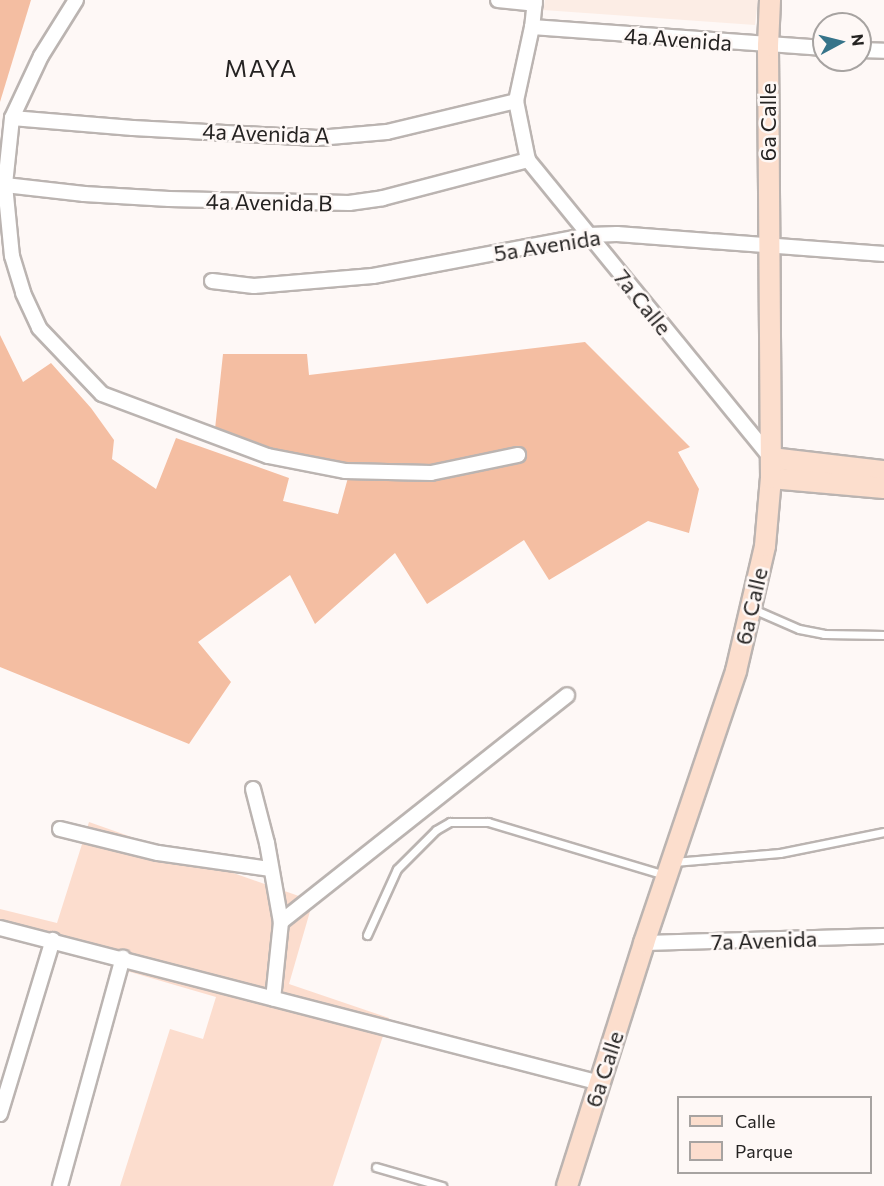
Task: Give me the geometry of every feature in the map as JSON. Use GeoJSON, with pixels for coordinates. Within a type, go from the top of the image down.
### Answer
{"type":"FeatureCollection","features":[{"type":"Feature","properties":{"kind":"main road","name":"6a Calle"},"geometry":{"type":"LineString","coordinates":[[567,1186],[644,943],[736,670],[765,546],[771,478],[768,46],[770,0]]}},
{"type":"Feature","properties":{"kind":"main road"},"geometry":{"type":"LineString","coordinates":[[771,458],[884,471]]}},
{"type":"Feature","properties":{"kind":"main road"},"geometry":{"type":"LineString","coordinates":[[771,478],[884,488]]}},
{"type":"Feature","properties":{"kind":"street"},"geometry":{"type":"LineString","coordinates":[[76,0],[41,56],[12,118],[5,185],[12,256],[22,293],[39,328],[102,394],[268,456],[345,471],[431,473],[518,455]]}},
{"type":"Feature","properties":{"kind":"street"},"geometry":{"type":"LineString","coordinates":[[498,0],[535,2]]}},
{"type":"Feature","properties":{"kind":"street","name":"7a Calle"},"geometry":{"type":"LineString","coordinates":[[535,2],[516,101],[528,160],[771,458]]}},
{"type":"Feature","properties":{"kind":"street","name":"4a Avenida"},"geometry":{"type":"LineString","coordinates":[[532,27],[812,48]]}},
{"type":"Feature","properties":{"kind":"street","name":"4a Avenida A"},"geometry":{"type":"LineString","coordinates":[[12,118],[122,128],[318,138],[387,132],[516,101]]}},
{"type":"Feature","properties":{"kind":"street","name":"4a Avenida B"},"geometry":{"type":"LineString","coordinates":[[5,185],[84,194],[169,199],[349,203],[383,198],[528,160]]}},
{"type":"Feature","properties":{"kind":"street","name":"5a Avenida"},"geometry":{"type":"LineString","coordinates":[[212,281],[254,286],[373,276],[590,235],[617,234],[884,254]]}},
{"type":"Feature","properties":{"kind":"street"},"geometry":{"type":"LineString","coordinates":[[280,922],[567,695]]}},
{"type":"Feature","properties":{"kind":"street"},"geometry":{"type":"LineString","coordinates":[[253,789],[272,869],[280,922],[273,999]]}},
{"type":"Feature","properties":{"kind":"street"},"geometry":{"type":"LineString","coordinates":[[60,829],[158,853],[272,869]]}},
{"type":"Feature","properties":{"kind":"street"},"geometry":{"type":"LineString","coordinates":[[0,928],[600,1083]]}},
{"type":"Feature","properties":{"kind":"street","name":"7a Avenida"},"geometry":{"type":"LineString","coordinates":[[644,943],[884,936]]}},
{"type":"Feature","properties":{"kind":"street"},"geometry":{"type":"LineString","coordinates":[[0,1114],[53,940]]}},
{"type":"Feature","properties":{"kind":"street"},"geometry":{"type":"LineString","coordinates":[[60,1186],[123,958]]}},
{"type":"Feature","properties":{"kind":"lane"},"geometry":{"type":"LineString","coordinates":[[750,607],[799,629],[824,634],[884,635]]}},
{"type":"Feature","properties":{"kind":"lane"},"geometry":{"type":"LineString","coordinates":[[367,935],[397,869],[436,831],[450,822],[488,822],[670,869],[780,854],[884,832]]}},
{"type":"Feature","properties":{"kind":"lane"},"geometry":{"type":"LineString","coordinates":[[376,1167],[442,1186]]}},
{"type":"Feature","properties":{"kind":"shaded area"},"geometry":{"type":"Polygon","coordinates":[[[0,0],[31,0],[0,102],[0,0]]]}},
{"type":"Feature","properties":{"kind":"shaded area"},"geometry":{"type":"Polygon","coordinates":[[[545,0],[758,0],[755,25],[543,10],[545,0]]]}},
{"type":"Feature","properties":{"kind":"shaded area"},"geometry":{"type":"Polygon","coordinates":[[[0,335],[23,382],[51,363],[91,408],[114,440],[112,459],[156,489],[176,438],[289,478],[283,501],[338,514],[349,474],[215,429],[223,354],[307,354],[309,375],[585,342],[690,447],[678,452],[699,489],[689,533],[648,521],[549,580],[524,540],[427,604],[395,553],[315,624],[290,575],[198,642],[231,682],[189,744],[0,667],[0,335]]]}},
{"type":"Feature","properties":{"kind":"green space"},"geometry":{"type":"Polygon","coordinates":[[[89,822],[313,901],[289,984],[389,1018],[333,1186],[120,1186],[170,1029],[203,1039],[216,997],[0,934],[0,909],[57,923],[89,822]]]}},
{"type":"Feature","properties":{"kind":"district","name":"MAYA"},"geometry":{"type":"Point","coordinates":[261,68]}}]}
